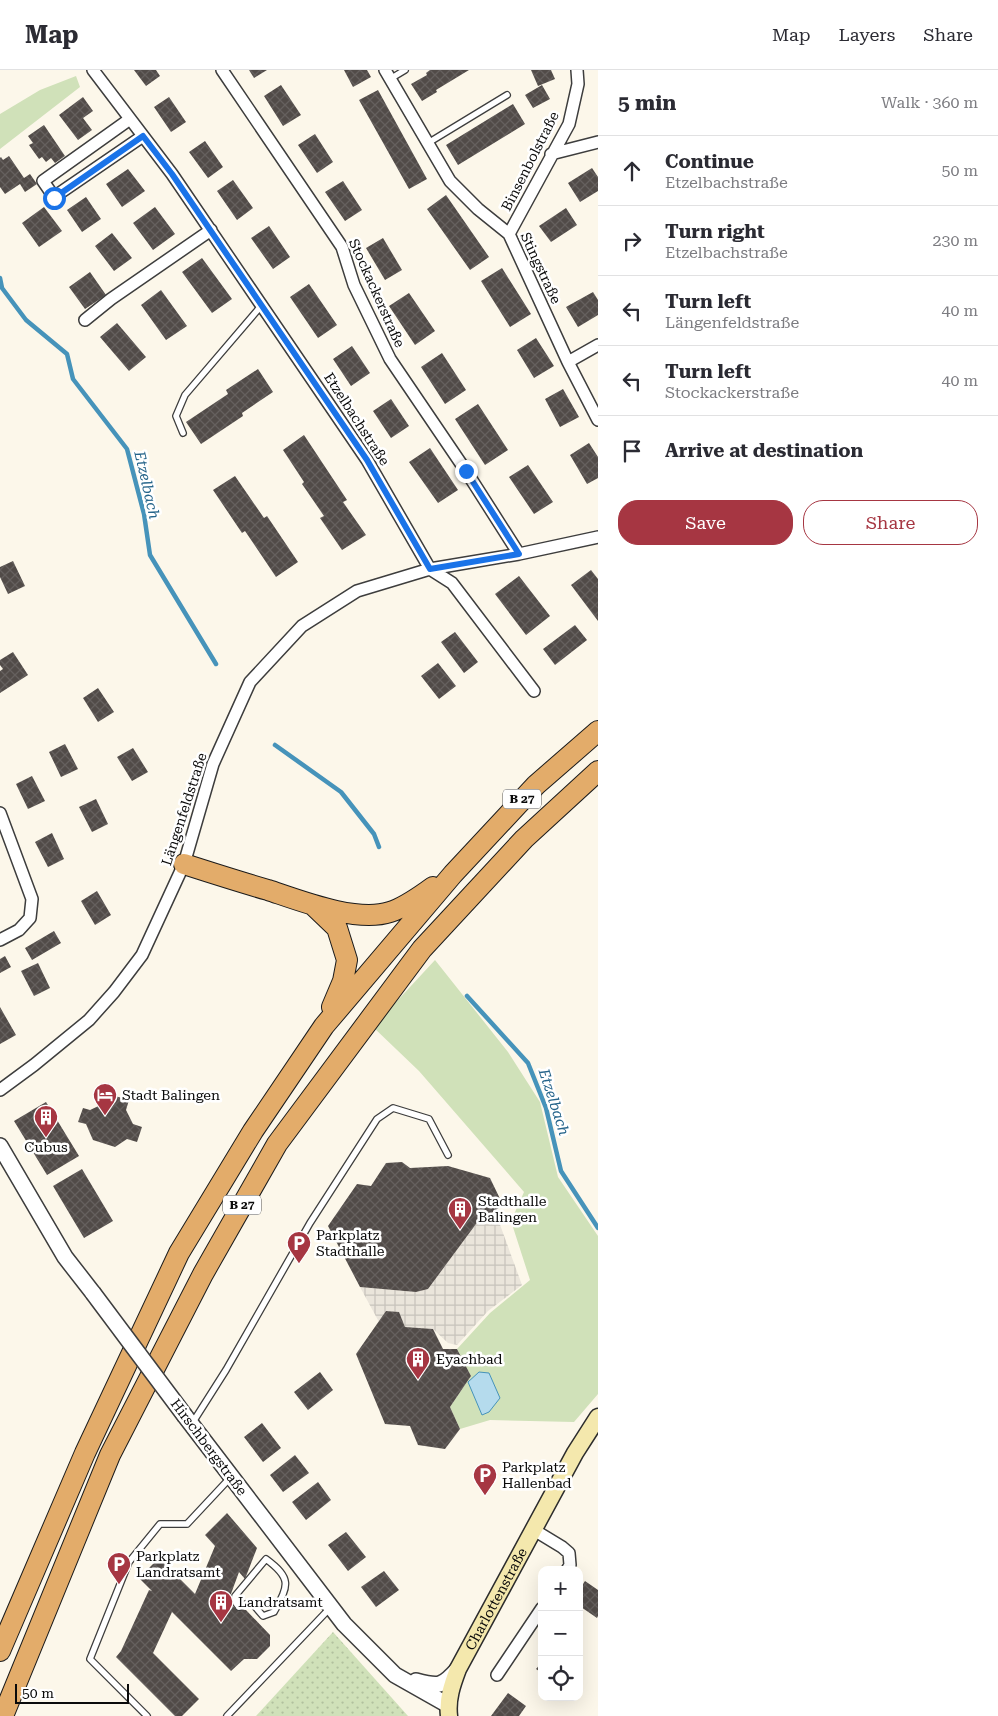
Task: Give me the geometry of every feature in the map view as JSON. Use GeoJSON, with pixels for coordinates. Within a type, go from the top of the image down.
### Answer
{"type":"FeatureCollection","features":[{"type":"Feature","properties":{"kind":"highway","name":"B 27"},"geometry":{"type":"LineString","coordinates":[[0,1651],[85,1453],[179,1253],[253,1131],[324,1026],[453,874],[536,785],[598,731]]}},
{"type":"Feature","properties":{"kind":"highway","name":"B 27"},"geometry":{"type":"LineString","coordinates":[[3,1716],[110,1455],[203,1274],[277,1144],[422,949],[524,839],[598,771]]}},
{"type":"Feature","properties":{"kind":"highway"},"geometry":{"type":"LineString","coordinates":[[184,864],[312,904],[343,912],[369,915],[390,913],[412,902],[453,874]]}},
{"type":"Feature","properties":{"kind":"highway"},"geometry":{"type":"LineString","coordinates":[[312,904],[337,928],[347,960],[344,981],[324,1026]]}},
{"type":"Feature","properties":{"kind":"main road","name":"Charlottenstraße"},"geometry":{"type":"LineString","coordinates":[[446,1712],[451,1686],[458,1669],[598,1416]]}},
{"type":"Feature","properties":{"kind":"street","name":"Etzelbachstraße"},"geometry":{"type":"LineString","coordinates":[[94,70],[172,174],[367,460],[430,569],[452,583],[534,691]]}},
{"type":"Feature","properties":{"kind":"street","name":"Stockackerstraße"},"geometry":{"type":"LineString","coordinates":[[222,70],[342,247],[354,285],[390,359],[466,471],[519,554]]}},
{"type":"Feature","properties":{"kind":"street","name":"Binsenbolstraße"},"geometry":{"type":"LineString","coordinates":[[509,234],[569,124],[578,84],[577,70]]}},
{"type":"Feature","properties":{"kind":"street","name":"Stingstraße"},"geometry":{"type":"LineString","coordinates":[[388,74],[450,181],[478,209],[509,234],[568,362],[598,420]]}},
{"type":"Feature","properties":{"kind":"street"},"geometry":{"type":"LineString","coordinates":[[130,119],[43,181],[54,198],[143,136]]}},
{"type":"Feature","properties":{"kind":"street"},"geometry":{"type":"LineString","coordinates":[[552,154],[598,142]]}},
{"type":"Feature","properties":{"kind":"street"},"geometry":{"type":"LineString","coordinates":[[85,320],[111,299],[211,230]]}},
{"type":"Feature","properties":{"kind":"street"},"geometry":{"type":"LineString","coordinates":[[568,362],[598,345]]}},
{"type":"Feature","properties":{"kind":"street","name":"Längenfeldstraße"},"geometry":{"type":"LineString","coordinates":[[0,1090],[89,1020],[142,956],[184,864],[213,764],[250,682],[302,626],[357,591],[430,569],[519,554],[598,537]]}},
{"type":"Feature","properties":{"kind":"street"},"geometry":{"type":"LineString","coordinates":[[0,813],[32,898],[30,918],[18,930],[0,940]]}},
{"type":"Feature","properties":{"kind":"street","name":"Hirschbergstraße"},"geometry":{"type":"LineString","coordinates":[[0,1146],[65,1257],[344,1624],[395,1675],[446,1712]]}},
{"type":"Feature","properties":{"kind":"street"},"geometry":{"type":"LineString","coordinates":[[534,1530],[569,1553],[569,1566]]}},
{"type":"Feature","properties":{"kind":"street"},"geometry":{"type":"LineString","coordinates":[[497,1675],[540,1611]]}},
{"type":"Feature","properties":{"kind":"street","name":"Charlottenstraße"},"geometry":{"type":"LineString","coordinates":[[395,1675],[439,1685],[447,1682],[458,1669]]}},
{"type":"Feature","properties":{"kind":"lane"},"geometry":{"type":"LineString","coordinates":[[388,74],[405,70]]}},
{"type":"Feature","properties":{"kind":"lane"},"geometry":{"type":"LineString","coordinates":[[428,143],[507,95]]}},
{"type":"Feature","properties":{"kind":"lane"},"geometry":{"type":"LineString","coordinates":[[182,433],[176,416],[185,396],[262,305]]}},
{"type":"Feature","properties":{"kind":"lane"},"geometry":{"type":"LineString","coordinates":[[188,1420],[226,1370],[310,1223],[377,1119],[393,1108],[429,1118],[448,1155]]}},
{"type":"Feature","properties":{"kind":"lane"},"geometry":{"type":"LineString","coordinates":[[147,1716],[90,1659],[129,1562],[160,1524],[187,1524],[231,1476]]}},
{"type":"Feature","properties":{"kind":"lane"},"geometry":{"type":"LineString","coordinates":[[266,1559],[276,1566],[286,1582],[286,1590],[274,1612],[263,1616],[251,1602],[239,1608],[235,1603],[235,1596],[266,1559]]}},
{"type":"Feature","properties":{"kind":"lane"},"geometry":{"type":"LineString","coordinates":[[227,1716],[331,1607]]}},
{"type":"Feature","properties":{"kind":"green space"},"geometry":{"type":"Polygon","coordinates":[[[76,76],[80,87],[0,149],[0,114],[40,90],[76,76]]]}},
{"type":"Feature","properties":{"kind":"green space"},"geometry":{"type":"Polygon","coordinates":[[[435,960],[508,1052],[540,1102],[558,1177],[598,1236],[598,1394],[574,1422],[490,1420],[460,1429],[450,1407],[471,1376],[457,1349],[490,1313],[530,1280],[511,1221],[524,1192],[419,1071],[373,1027],[435,960]]]}},
{"type":"Feature","properties":{"kind":"green space"},"geometry":{"type":"Polygon","coordinates":[[[333,1632],[408,1716],[256,1716],[333,1632]]]}},
{"type":"Feature","properties":{"kind":"shaded area"},"geometry":{"type":"Polygon","coordinates":[[[495,1211],[522,1285],[488,1311],[457,1345],[448,1343],[433,1329],[405,1327],[398,1312],[386,1311],[379,1322],[360,1287],[416,1292],[428,1289],[476,1224],[495,1211]]]}},
{"type":"Feature","properties":{"kind":"water"},"geometry":{"type":"Polygon","coordinates":[[[479,1372],[489,1373],[500,1398],[489,1412],[482,1415],[468,1382],[479,1372]]]}},
{"type":"Feature","properties":{"kind":"building"},"geometry":{"type":"Polygon","coordinates":[[[134,70],[156,70],[160,76],[146,86],[134,70]]]}},
{"type":"Feature","properties":{"kind":"building"},"geometry":{"type":"Polygon","coordinates":[[[249,70],[267,70],[254,78],[249,70]]]}},
{"type":"Feature","properties":{"kind":"building"},"geometry":{"type":"Polygon","coordinates":[[[344,70],[367,70],[371,77],[353,87],[344,70]]]}},
{"type":"Feature","properties":{"kind":"building"},"geometry":{"type":"Polygon","coordinates":[[[430,70],[469,70],[422,101],[411,84],[427,75],[426,73],[430,70]]]}},
{"type":"Feature","properties":{"kind":"building"},"geometry":{"type":"Polygon","coordinates":[[[531,70],[551,70],[555,79],[538,86],[531,70]]]}},
{"type":"Feature","properties":{"kind":"building"},"geometry":{"type":"Polygon","coordinates":[[[281,85],[301,115],[283,126],[264,96],[281,85]]]}},
{"type":"Feature","properties":{"kind":"building"},"geometry":{"type":"Polygon","coordinates":[[[542,85],[550,99],[533,108],[525,95],[542,85]]]}},
{"type":"Feature","properties":{"kind":"building"},"geometry":{"type":"Polygon","coordinates":[[[378,90],[427,179],[409,189],[359,100],[378,90]]]}},
{"type":"Feature","properties":{"kind":"building"},"geometry":{"type":"Polygon","coordinates":[[[83,97],[93,111],[83,118],[92,130],[78,140],[59,115],[83,97]]]}},
{"type":"Feature","properties":{"kind":"building"},"geometry":{"type":"Polygon","coordinates":[[[169,97],[186,122],[171,132],[154,107],[169,97]]]}},
{"type":"Feature","properties":{"kind":"building"},"geometry":{"type":"Polygon","coordinates":[[[513,104],[525,124],[458,165],[446,145],[513,104]]]}},
{"type":"Feature","properties":{"kind":"building"},"geometry":{"type":"Polygon","coordinates":[[[44,125],[65,156],[55,163],[51,158],[46,162],[42,157],[39,159],[29,145],[33,143],[28,136],[44,125]]]}},
{"type":"Feature","properties":{"kind":"building"},"geometry":{"type":"Polygon","coordinates":[[[315,134],[333,162],[317,173],[298,145],[315,134]]]}},
{"type":"Feature","properties":{"kind":"building"},"geometry":{"type":"Polygon","coordinates":[[[205,141],[223,167],[208,178],[189,152],[205,141]]]}},
{"type":"Feature","properties":{"kind":"building"},"geometry":{"type":"Polygon","coordinates":[[[9,156],[24,178],[30,174],[37,184],[25,192],[20,184],[5,194],[0,187],[0,158],[3,160],[9,156]]]}},
{"type":"Feature","properties":{"kind":"building"},"geometry":{"type":"Polygon","coordinates":[[[592,168],[598,177],[598,191],[580,202],[568,183],[592,168]]]}},
{"type":"Feature","properties":{"kind":"building"},"geometry":{"type":"Polygon","coordinates":[[[128,169],[145,191],[122,207],[106,184],[128,169]]]}},
{"type":"Feature","properties":{"kind":"building"},"geometry":{"type":"Polygon","coordinates":[[[233,180],[253,208],[237,220],[217,191],[233,180]]]}},
{"type":"Feature","properties":{"kind":"building"},"geometry":{"type":"Polygon","coordinates":[[[343,181],[362,210],[345,221],[325,192],[343,181]]]}},
{"type":"Feature","properties":{"kind":"building"},"geometry":{"type":"Polygon","coordinates":[[[446,195],[489,257],[470,270],[427,209],[446,195]]]}},
{"type":"Feature","properties":{"kind":"building"},"geometry":{"type":"Polygon","coordinates":[[[86,197],[101,219],[82,232],[67,210],[86,197]]]}},
{"type":"Feature","properties":{"kind":"building"},"geometry":{"type":"Polygon","coordinates":[[[44,207],[62,231],[39,247],[22,223],[44,207]]]}},
{"type":"Feature","properties":{"kind":"building"},"geometry":{"type":"Polygon","coordinates":[[[155,207],[175,234],[153,250],[133,223],[155,207]]]}},
{"type":"Feature","properties":{"kind":"building"},"geometry":{"type":"Polygon","coordinates":[[[566,208],[577,225],[551,242],[539,226],[566,208]]]}},
{"type":"Feature","properties":{"kind":"building"},"geometry":{"type":"Polygon","coordinates":[[[269,226],[290,257],[273,269],[251,238],[269,226]]]}},
{"type":"Feature","properties":{"kind":"building"},"geometry":{"type":"Polygon","coordinates":[[[112,233],[132,258],[114,271],[95,246],[112,233]]]}},
{"type":"Feature","properties":{"kind":"building"},"geometry":{"type":"Polygon","coordinates":[[[383,238],[402,270],[385,280],[366,248],[383,238]]]}},
{"type":"Feature","properties":{"kind":"building"},"geometry":{"type":"Polygon","coordinates":[[[202,258],[232,299],[212,313],[182,272],[202,258]]]}},
{"type":"Feature","properties":{"kind":"building"},"geometry":{"type":"Polygon","coordinates":[[[502,268],[531,314],[510,327],[481,281],[502,268]]]}},
{"type":"Feature","properties":{"kind":"building"},"geometry":{"type":"Polygon","coordinates":[[[90,272],[106,295],[85,309],[69,287],[90,272]]]}},
{"type":"Feature","properties":{"kind":"building"},"geometry":{"type":"Polygon","coordinates":[[[309,284],[337,325],[318,338],[290,297],[309,284]]]}},
{"type":"Feature","properties":{"kind":"building"},"geometry":{"type":"Polygon","coordinates":[[[161,290],[187,326],[166,340],[141,305],[161,290]]]}},
{"type":"Feature","properties":{"kind":"building"},"geometry":{"type":"Polygon","coordinates":[[[593,292],[598,300],[598,315],[578,327],[566,307],[593,292]]]}},
{"type":"Feature","properties":{"kind":"building"},"geometry":{"type":"Polygon","coordinates":[[[409,293],[435,331],[415,345],[389,306],[409,293]]]}},
{"type":"Feature","properties":{"kind":"building"},"geometry":{"type":"Polygon","coordinates":[[[117,323],[146,357],[129,371],[100,337],[117,323]]]}},
{"type":"Feature","properties":{"kind":"building"},"geometry":{"type":"Polygon","coordinates":[[[536,338],[554,366],[534,378],[517,350],[536,338]]]}},
{"type":"Feature","properties":{"kind":"building"},"geometry":{"type":"Polygon","coordinates":[[[352,346],[370,373],[351,386],[333,359],[352,346]]]}},
{"type":"Feature","properties":{"kind":"building"},"geometry":{"type":"Polygon","coordinates":[[[442,353],[466,390],[445,404],[421,367],[442,353]]]}},
{"type":"Feature","properties":{"kind":"building"},"geometry":{"type":"Polygon","coordinates":[[[258,369],[273,392],[242,413],[243,416],[201,444],[186,422],[228,394],[226,390],[258,369]]]}},
{"type":"Feature","properties":{"kind":"building"},"geometry":{"type":"Polygon","coordinates":[[[563,389],[579,417],[560,427],[545,399],[563,389]]]}},
{"type":"Feature","properties":{"kind":"building"},"geometry":{"type":"Polygon","coordinates":[[[391,399],[409,426],[391,438],[373,411],[391,399]]]}},
{"type":"Feature","properties":{"kind":"building"},"geometry":{"type":"Polygon","coordinates":[[[478,404],[508,450],[485,465],[455,419],[478,404]]]}},
{"type":"Feature","properties":{"kind":"building"},"geometry":{"type":"Polygon","coordinates":[[[304,435],[347,500],[343,502],[366,535],[342,550],[320,518],[324,516],[302,484],[304,482],[283,450],[304,435]]]}},
{"type":"Feature","properties":{"kind":"building"},"geometry":{"type":"Polygon","coordinates":[[[589,443],[598,457],[598,478],[587,484],[570,455],[589,443]]]}},
{"type":"Feature","properties":{"kind":"building"},"geometry":{"type":"Polygon","coordinates":[[[430,448],[458,490],[438,503],[409,462],[430,448]]]}},
{"type":"Feature","properties":{"kind":"building"},"geometry":{"type":"Polygon","coordinates":[[[528,465],[553,502],[534,514],[509,477],[528,465]]]}},
{"type":"Feature","properties":{"kind":"building"},"geometry":{"type":"Polygon","coordinates":[[[235,476],[264,518],[267,516],[298,562],[276,577],[245,531],[242,533],[213,490],[235,476]]]}},
{"type":"Feature","properties":{"kind":"building"},"geometry":{"type":"Polygon","coordinates":[[[13,561],[25,586],[8,594],[0,577],[0,567],[13,561]]]}},
{"type":"Feature","properties":{"kind":"building"},"geometry":{"type":"Polygon","coordinates":[[[591,570],[598,579],[598,621],[571,585],[591,570]]]}},
{"type":"Feature","properties":{"kind":"building"},"geometry":{"type":"Polygon","coordinates":[[[519,576],[550,616],[526,635],[495,594],[519,576]]]}},
{"type":"Feature","properties":{"kind":"building"},"geometry":{"type":"Polygon","coordinates":[[[575,625],[587,640],[555,665],[543,649],[575,625]]]}},
{"type":"Feature","properties":{"kind":"building"},"geometry":{"type":"Polygon","coordinates":[[[455,632],[478,662],[464,673],[441,642],[455,632]]]}},
{"type":"Feature","properties":{"kind":"building"},"geometry":{"type":"Polygon","coordinates":[[[13,652],[28,675],[0,693],[0,671],[3,669],[0,665],[0,660],[13,652]]]}},
{"type":"Feature","properties":{"kind":"building"},"geometry":{"type":"Polygon","coordinates":[[[438,663],[456,686],[439,699],[421,676],[438,663]]]}},
{"type":"Feature","properties":{"kind":"building"},"geometry":{"type":"Polygon","coordinates":[[[98,688],[114,712],[98,722],[83,698],[98,688]]]}},
{"type":"Feature","properties":{"kind":"building"},"geometry":{"type":"Polygon","coordinates":[[[65,744],[78,769],[61,777],[49,752],[65,744]]]}},
{"type":"Feature","properties":{"kind":"building"},"geometry":{"type":"Polygon","coordinates":[[[133,748],[148,772],[132,781],[117,757],[133,748]]]}},
{"type":"Feature","properties":{"kind":"building"},"geometry":{"type":"Polygon","coordinates":[[[32,776],[45,801],[28,809],[16,784],[32,776]]]}},
{"type":"Feature","properties":{"kind":"building"},"geometry":{"type":"Polygon","coordinates":[[[96,799],[108,824],[92,832],[79,807],[96,799]]]}},
{"type":"Feature","properties":{"kind":"building"},"geometry":{"type":"Polygon","coordinates":[[[52,833],[64,859],[48,867],[35,842],[52,833]]]}},
{"type":"Feature","properties":{"kind":"building"},"geometry":{"type":"Polygon","coordinates":[[[97,891],[111,915],[95,925],[81,901],[97,891]]]}},
{"type":"Feature","properties":{"kind":"building"},"geometry":{"type":"Polygon","coordinates":[[[54,931],[61,943],[32,960],[25,948],[54,931]]]}},
{"type":"Feature","properties":{"kind":"building"},"geometry":{"type":"Polygon","coordinates":[[[5,956],[11,967],[0,973],[0,959],[5,956]]]}},
{"type":"Feature","properties":{"kind":"building"},"geometry":{"type":"Polygon","coordinates":[[[38,963],[50,988],[34,996],[21,971],[38,963]]]}},
{"type":"Feature","properties":{"kind":"building"},"geometry":{"type":"Polygon","coordinates":[[[0,1007],[16,1035],[0,1044],[0,1007]]]}},
{"type":"Feature","properties":{"kind":"building","name":"Stadt Balingen"},"geometry":{"type":"Polygon","coordinates":[[[108,1094],[129,1100],[126,1110],[133,1124],[142,1127],[137,1142],[127,1139],[115,1147],[93,1140],[86,1124],[78,1122],[83,1108],[90,1110],[105,1103],[108,1094]]]}},
{"type":"Feature","properties":{"kind":"building","name":"Cubus"},"geometry":{"type":"Polygon","coordinates":[[[46,1102],[79,1156],[47,1175],[14,1121],[46,1102]]]}},
{"type":"Feature","properties":{"kind":"building"},"geometry":{"type":"Polygon","coordinates":[[[402,1162],[410,1168],[448,1166],[490,1178],[503,1205],[476,1224],[428,1289],[416,1292],[360,1287],[328,1226],[357,1184],[371,1186],[386,1163],[402,1162]]]}},
{"type":"Feature","properties":{"kind":"building"},"geometry":{"type":"Polygon","coordinates":[[[82,1169],[113,1221],[84,1238],[53,1186],[82,1169]]]}},
{"type":"Feature","properties":{"kind":"building","name":"Eyachbad"},"geometry":{"type":"Polygon","coordinates":[[[386,1311],[399,1312],[405,1327],[433,1329],[443,1349],[457,1349],[471,1376],[450,1407],[460,1429],[445,1449],[418,1445],[410,1426],[385,1424],[356,1354],[386,1311]]]}},
{"type":"Feature","properties":{"kind":"building"},"geometry":{"type":"Polygon","coordinates":[[[320,1372],[333,1390],[308,1410],[294,1392],[320,1372]]]}},
{"type":"Feature","properties":{"kind":"building"},"geometry":{"type":"Polygon","coordinates":[[[262,1423],[281,1448],[263,1462],[244,1437],[262,1423]]]}},
{"type":"Feature","properties":{"kind":"building"},"geometry":{"type":"Polygon","coordinates":[[[295,1455],[309,1473],[283,1492],[270,1475],[295,1455]]]}},
{"type":"Feature","properties":{"kind":"building"},"geometry":{"type":"Polygon","coordinates":[[[318,1482],[331,1500],[306,1520],[292,1502],[318,1482]]]}},
{"type":"Feature","properties":{"kind":"building","name":"Landratsamt"},"geometry":{"type":"Polygon","coordinates":[[[227,1513],[257,1548],[245,1579],[239,1572],[228,1602],[236,1609],[246,1610],[270,1635],[270,1646],[257,1659],[244,1659],[231,1671],[172,1612],[153,1653],[199,1699],[182,1716],[175,1716],[116,1657],[121,1651],[149,1590],[152,1591],[139,1578],[159,1558],[195,1594],[215,1546],[205,1535],[227,1513]]]}},
{"type":"Feature","properties":{"kind":"building"},"geometry":{"type":"Polygon","coordinates":[[[346,1532],[366,1557],[348,1571],[328,1545],[346,1532]]]}},
{"type":"Feature","properties":{"kind":"building"},"geometry":{"type":"Polygon","coordinates":[[[384,1571],[399,1590],[376,1607],[361,1587],[384,1571]]]}},
{"type":"Feature","properties":{"kind":"building"},"geometry":{"type":"Polygon","coordinates":[[[585,1581],[598,1590],[597,1618],[583,1608],[583,1584],[585,1581]]]}},
{"type":"Feature","properties":{"kind":"building"},"geometry":{"type":"Polygon","coordinates":[[[508,1693],[526,1706],[519,1716],[491,1716],[508,1693]]]}},
{"type":"Feature","properties":{"kind":"waterway","name":"Etzelbach"},"geometry":{"type":"LineString","coordinates":[[0,278],[2,288],[26,320],[67,354],[73,379],[127,449],[144,514],[150,555],[216,664]]}},
{"type":"Feature","properties":{"kind":"waterway","name":"Etzelbach"},"geometry":{"type":"LineString","coordinates":[[275,745],[341,792],[374,834],[379,847]]}},
{"type":"Feature","properties":{"kind":"waterway","name":"Etzelbach"},"geometry":{"type":"LineString","coordinates":[[467,996],[528,1063],[546,1108],[561,1171],[598,1228]]}},
{"type":"Feature","properties":{"kind":"place","name":"Stadt Balingen"},"geometry":{"type":"Point","coordinates":[105,1116]}},
{"type":"Feature","properties":{"kind":"place","name":"Cubus"},"geometry":{"type":"Point","coordinates":[46,1138]}},
{"type":"Feature","properties":{"kind":"place","name":"Stadthalle Balingen"},"geometry":{"type":"Point","coordinates":[460,1230]}},
{"type":"Feature","properties":{"kind":"place","name":"Parkplatz Stadthalle"},"geometry":{"type":"Point","coordinates":[299,1264]}},
{"type":"Feature","properties":{"kind":"place","name":"Eyachbad"},"geometry":{"type":"Point","coordinates":[418,1380]}},
{"type":"Feature","properties":{"kind":"place","name":"Parkplatz Hallenbad"},"geometry":{"type":"Point","coordinates":[485,1496]}},
{"type":"Feature","properties":{"kind":"place","name":"Parkplatz Landratsamt"},"geometry":{"type":"Point","coordinates":[119,1585]}},
{"type":"Feature","properties":{"kind":"place","name":"Landratsamt"},"geometry":{"type":"Point","coordinates":[221,1623]}},
{"type":"Feature","properties":{"kind":"route"},"geometry":{"type":"LineString","coordinates":[[54,198],[143,136],[172,174],[367,460],[430,569],[519,554],[466,471]]}}]}
